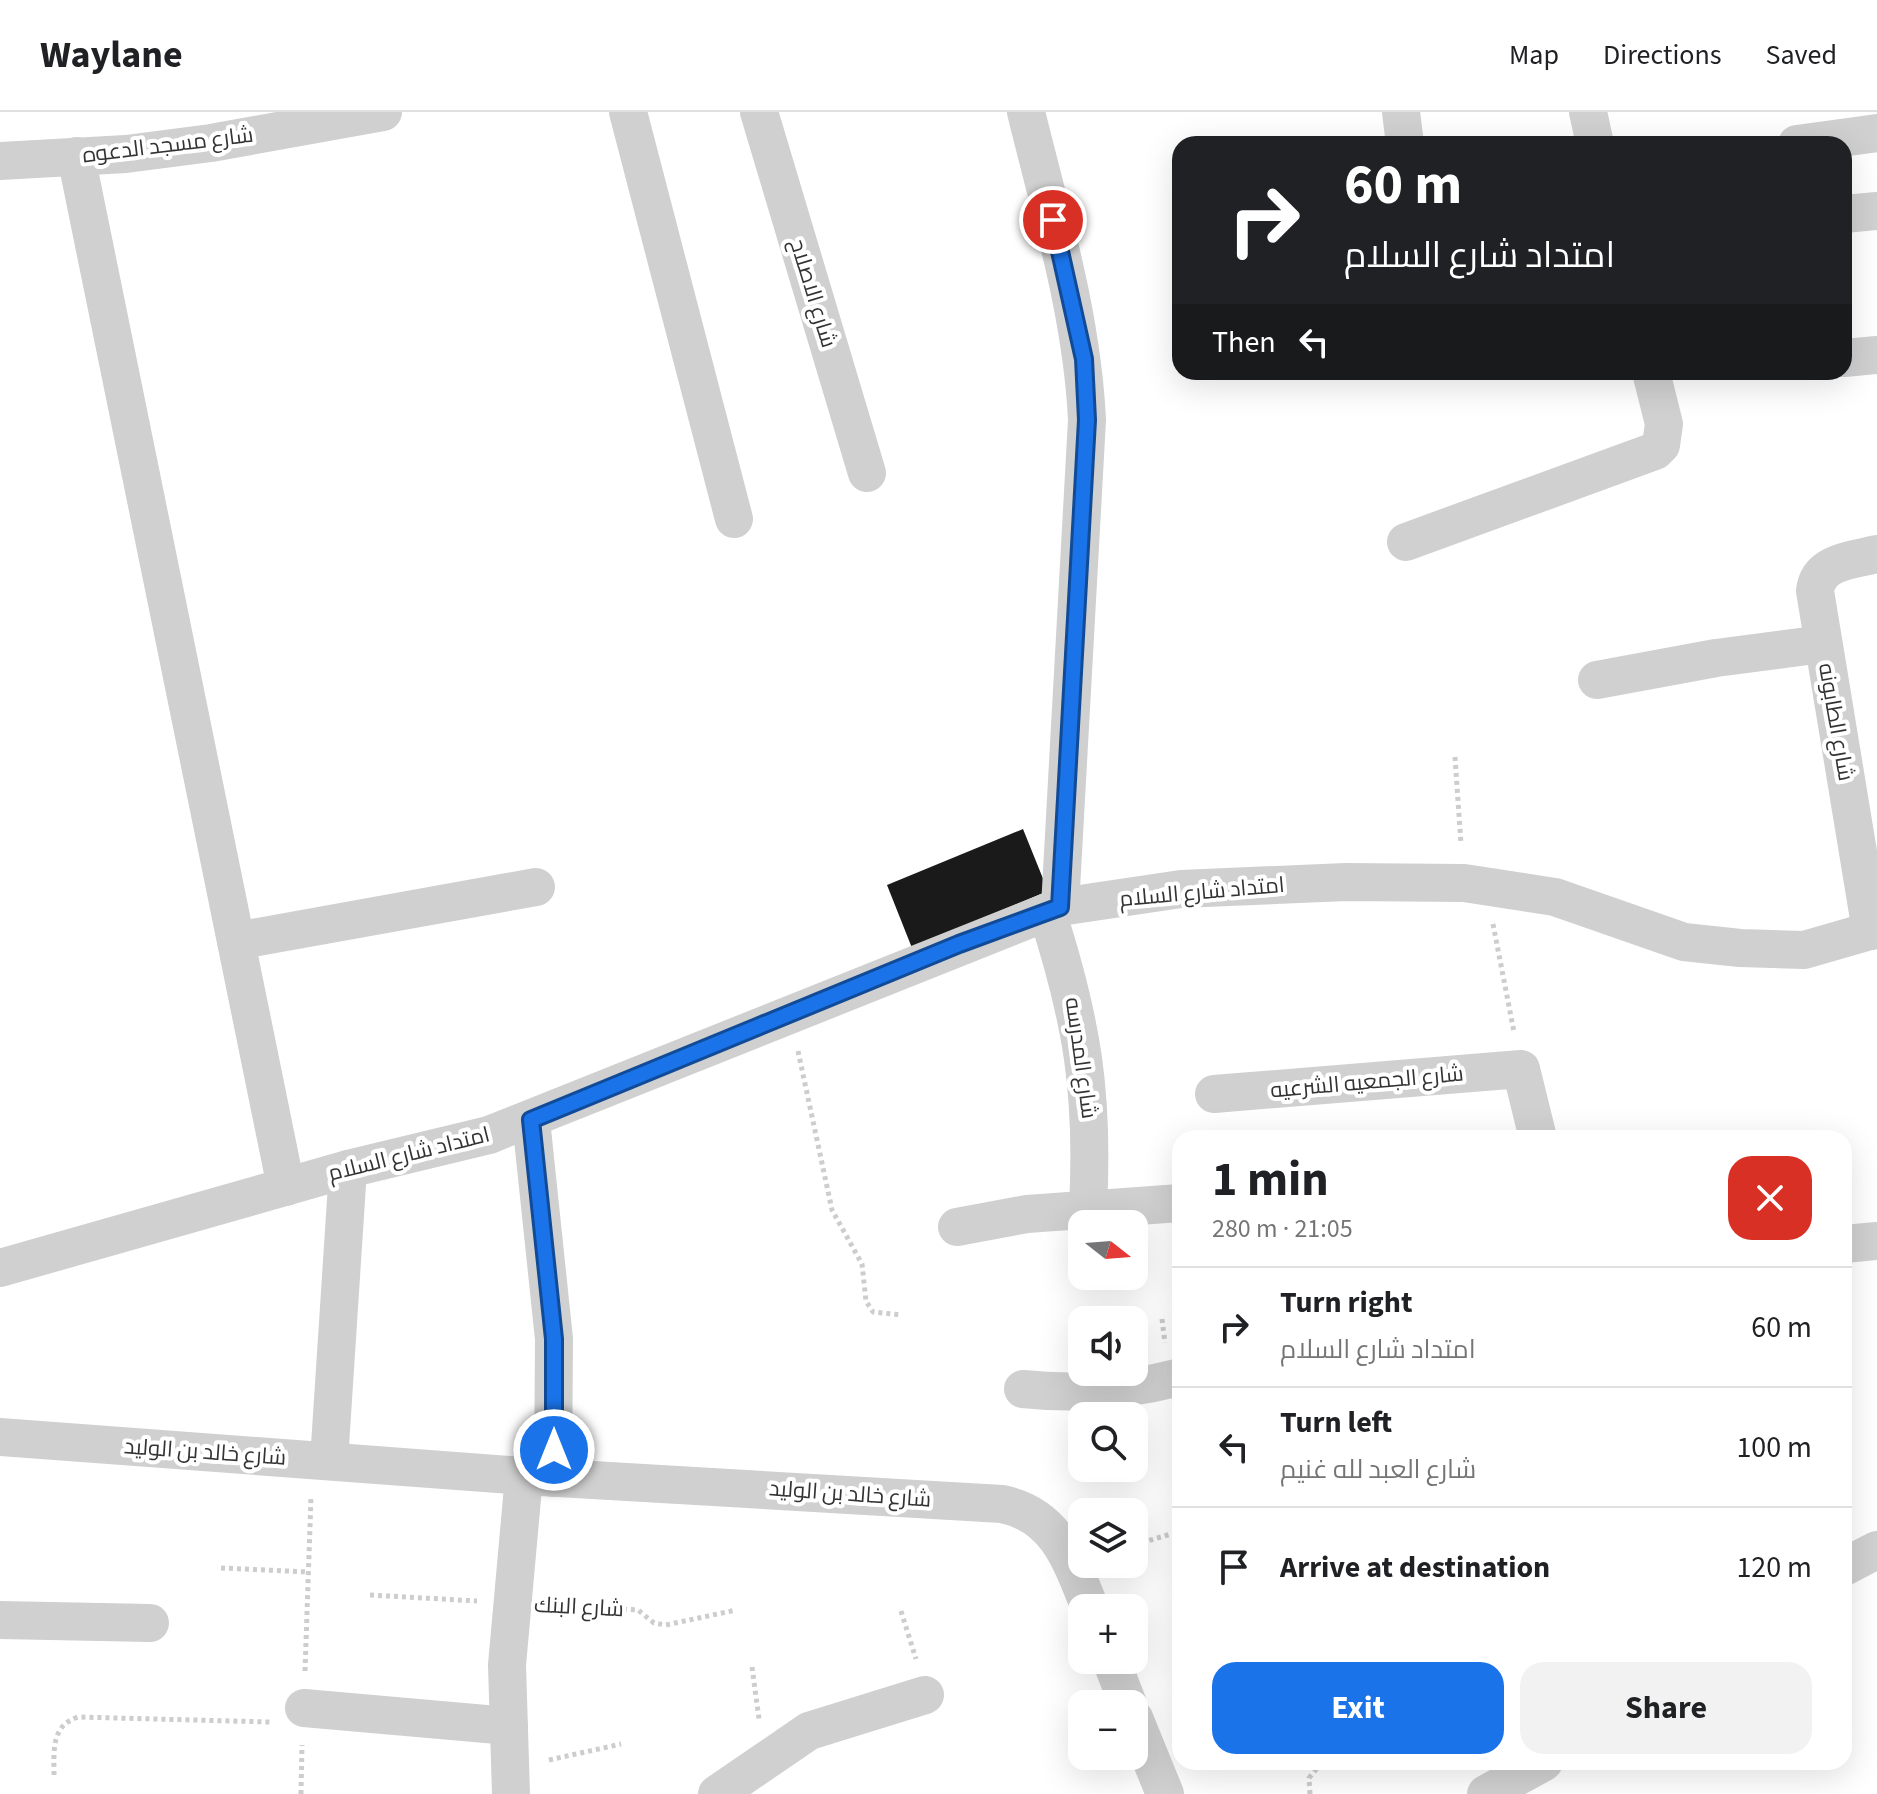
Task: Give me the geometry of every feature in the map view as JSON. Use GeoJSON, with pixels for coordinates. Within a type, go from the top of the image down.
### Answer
{"type":"FeatureCollection","features":[{"type":"Feature","properties":{"kind":"street","name":"شارع مسجد الدعوه"},"geometry":{"type":"LineString","coordinates":[[0,161],[211,143],[383,112]]}},
{"type":"Feature","properties":{"kind":"street"},"geometry":{"type":"LineString","coordinates":[[628,112],[734,519]]}},
{"type":"Feature","properties":{"kind":"street","name":"شارع الاصلاح"},"geometry":{"type":"LineString","coordinates":[[759,112],[867,473]]}},
{"type":"Feature","properties":{"kind":"street"},"geometry":{"type":"LineString","coordinates":[[1026,112],[1073,302],[1084,359],[1087,420],[1054,910]]}},
{"type":"Feature","properties":{"kind":"street"},"geometry":{"type":"LineString","coordinates":[[1401,112],[1404,136]]}},
{"type":"Feature","properties":{"kind":"street"},"geometry":{"type":"LineString","coordinates":[[1588,112],[1593,136]]}},
{"type":"Feature","properties":{"kind":"street"},"geometry":{"type":"LineString","coordinates":[[1852,140],[1876,138]]}},
{"type":"Feature","properties":{"kind":"street"},"geometry":{"type":"LineString","coordinates":[[76,156],[286,1187]]}},
{"type":"Feature","properties":{"kind":"street"},"geometry":{"type":"LineString","coordinates":[[1852,213],[1877,211]]}},
{"type":"Feature","properties":{"kind":"street"},"geometry":{"type":"LineString","coordinates":[[1852,357],[1877,355]]}},
{"type":"Feature","properties":{"kind":"street"},"geometry":{"type":"LineString","coordinates":[[1406,542],[1655,451],[1661,445],[1664,424],[1653,380]]}},
{"type":"Feature","properties":{"kind":"street","name":"شارع الطابونه"},"geometry":{"type":"LineString","coordinates":[[1874,930],[1823,644],[1816,580],[1835,564],[1877,554]]}},
{"type":"Feature","properties":{"kind":"street"},"geometry":{"type":"LineString","coordinates":[[1597,680],[1716,658],[1823,644]]}},
{"type":"Feature","properties":{"kind":"street","name":"امتداد شارع السلام"},"geometry":{"type":"LineString","coordinates":[[0,1268],[348,1169],[449,1146],[531,1120],[1054,910],[1181,889],[1346,882],[1474,883],[1555,897],[1684,942],[1804,950],[1874,930]]}},
{"type":"Feature","properties":{"kind":"street"},"geometry":{"type":"LineString","coordinates":[[236,941],[536,887]]}},
{"type":"Feature","properties":{"kind":"street","name":"شارع المدرسه"},"geometry":{"type":"LineString","coordinates":[[1054,910],[1087,1071],[1092,1140],[1088,1208]]}},
{"type":"Feature","properties":{"kind":"street"},"geometry":{"type":"LineString","coordinates":[[1521,1069],[1536,1130]]}},
{"type":"Feature","properties":{"kind":"street","name":"شارع الجمعيه الشرعيه"},"geometry":{"type":"LineString","coordinates":[[1214,1094],[1521,1069]]}},
{"type":"Feature","properties":{"kind":"street"},"geometry":{"type":"LineString","coordinates":[[531,1120],[554,1339],[538,1477]]}},
{"type":"Feature","properties":{"kind":"street"},"geometry":{"type":"LineString","coordinates":[[320,1461],[348,1169]]}},
{"type":"Feature","properties":{"kind":"street"},"geometry":{"type":"LineString","coordinates":[[957,1227],[1027,1214],[1172,1203]]}},
{"type":"Feature","properties":{"kind":"street"},"geometry":{"type":"LineString","coordinates":[[1852,1243],[1877,1241]]}},
{"type":"Feature","properties":{"kind":"street"},"geometry":{"type":"LineString","coordinates":[[1023,1389],[1078,1394],[1107,1392],[1172,1379]]}},
{"type":"Feature","properties":{"kind":"street","name":"شارع خالد بن الوليد"},"geometry":{"type":"LineString","coordinates":[[0,1437],[538,1477],[684,1483],[1017,1507],[1034,1514],[1050,1529],[1072,1565],[1084,1594]]}},
{"type":"Feature","properties":{"kind":"street","name":"شارع البنك"},"geometry":{"type":"LineString","coordinates":[[510,1781],[510,1603],[538,1477]]}},
{"type":"Feature","properties":{"kind":"street"},"geometry":{"type":"LineString","coordinates":[[1852,1563],[1877,1550]]}},
{"type":"Feature","properties":{"kind":"street"},"geometry":{"type":"LineString","coordinates":[[0,1620],[150,1623]]}},
{"type":"Feature","properties":{"kind":"street"},"geometry":{"type":"LineString","coordinates":[[717,1794],[764,1760],[831,1722],[925,1695]]}},
{"type":"Feature","properties":{"kind":"street"},"geometry":{"type":"LineString","coordinates":[[304,1716],[509,1726]]}},
{"type":"Feature","properties":{"kind":"street"},"geometry":{"type":"LineString","coordinates":[[1148,1752],[1165,1794]]}},
{"type":"Feature","properties":{"kind":"street"},"geometry":{"type":"LineString","coordinates":[[1486,1794],[1530,1770]]}},
{"type":"Feature","properties":{"kind":"path"},"geometry":{"type":"LineString","coordinates":[[1455,757],[1474,883],[1521,1069]]}},
{"type":"Feature","properties":{"kind":"path"},"geometry":{"type":"LineString","coordinates":[[790,1015],[832,1210],[862,1264],[869,1308],[873,1312],[902,1315]]}},
{"type":"Feature","properties":{"kind":"path"},"geometry":{"type":"LineString","coordinates":[[301,1794],[309,1572],[320,1461]]}},
{"type":"Feature","properties":{"kind":"path"},"geometry":{"type":"LineString","coordinates":[[1148,1541],[1171,1534]]}},
{"type":"Feature","properties":{"kind":"path"},"geometry":{"type":"LineString","coordinates":[[221,1568],[309,1572]]}},
{"type":"Feature","properties":{"kind":"path","name":"شارع البنك"},"geometry":{"type":"LineString","coordinates":[[370,1595],[638,1610],[654,1623],[666,1625],[736,1610]]}},
{"type":"Feature","properties":{"kind":"path"},"geometry":{"type":"LineString","coordinates":[[901,1611],[925,1695]]}},
{"type":"Feature","properties":{"kind":"path"},"geometry":{"type":"LineString","coordinates":[[752,1667],[764,1760]]}},
{"type":"Feature","properties":{"kind":"path"},"geometry":{"type":"LineString","coordinates":[[54,1775],[55,1739],[66,1721],[78,1717],[304,1716]]}},
{"type":"Feature","properties":{"kind":"path"},"geometry":{"type":"LineString","coordinates":[[510,1781],[621,1744]]}},
{"type":"Feature","properties":{"kind":"path"},"geometry":{"type":"LineString","coordinates":[[1310,1794],[1309,1778],[1316,1770]]}},
{"type":"Feature","properties":{"kind":"building"},"geometry":{"type":"Polygon","coordinates":[[[1023,829],[1048,891],[912,948],[887,885],[1023,829]]]}},
{"type":"Feature","properties":{"kind":"route"},"geometry":{"type":"LineString","coordinates":[[554,1450],[554,1339],[531,1120],[891,975],[959,944],[1060,907],[1087,420],[1084,359],[1053,220]]}}]}
